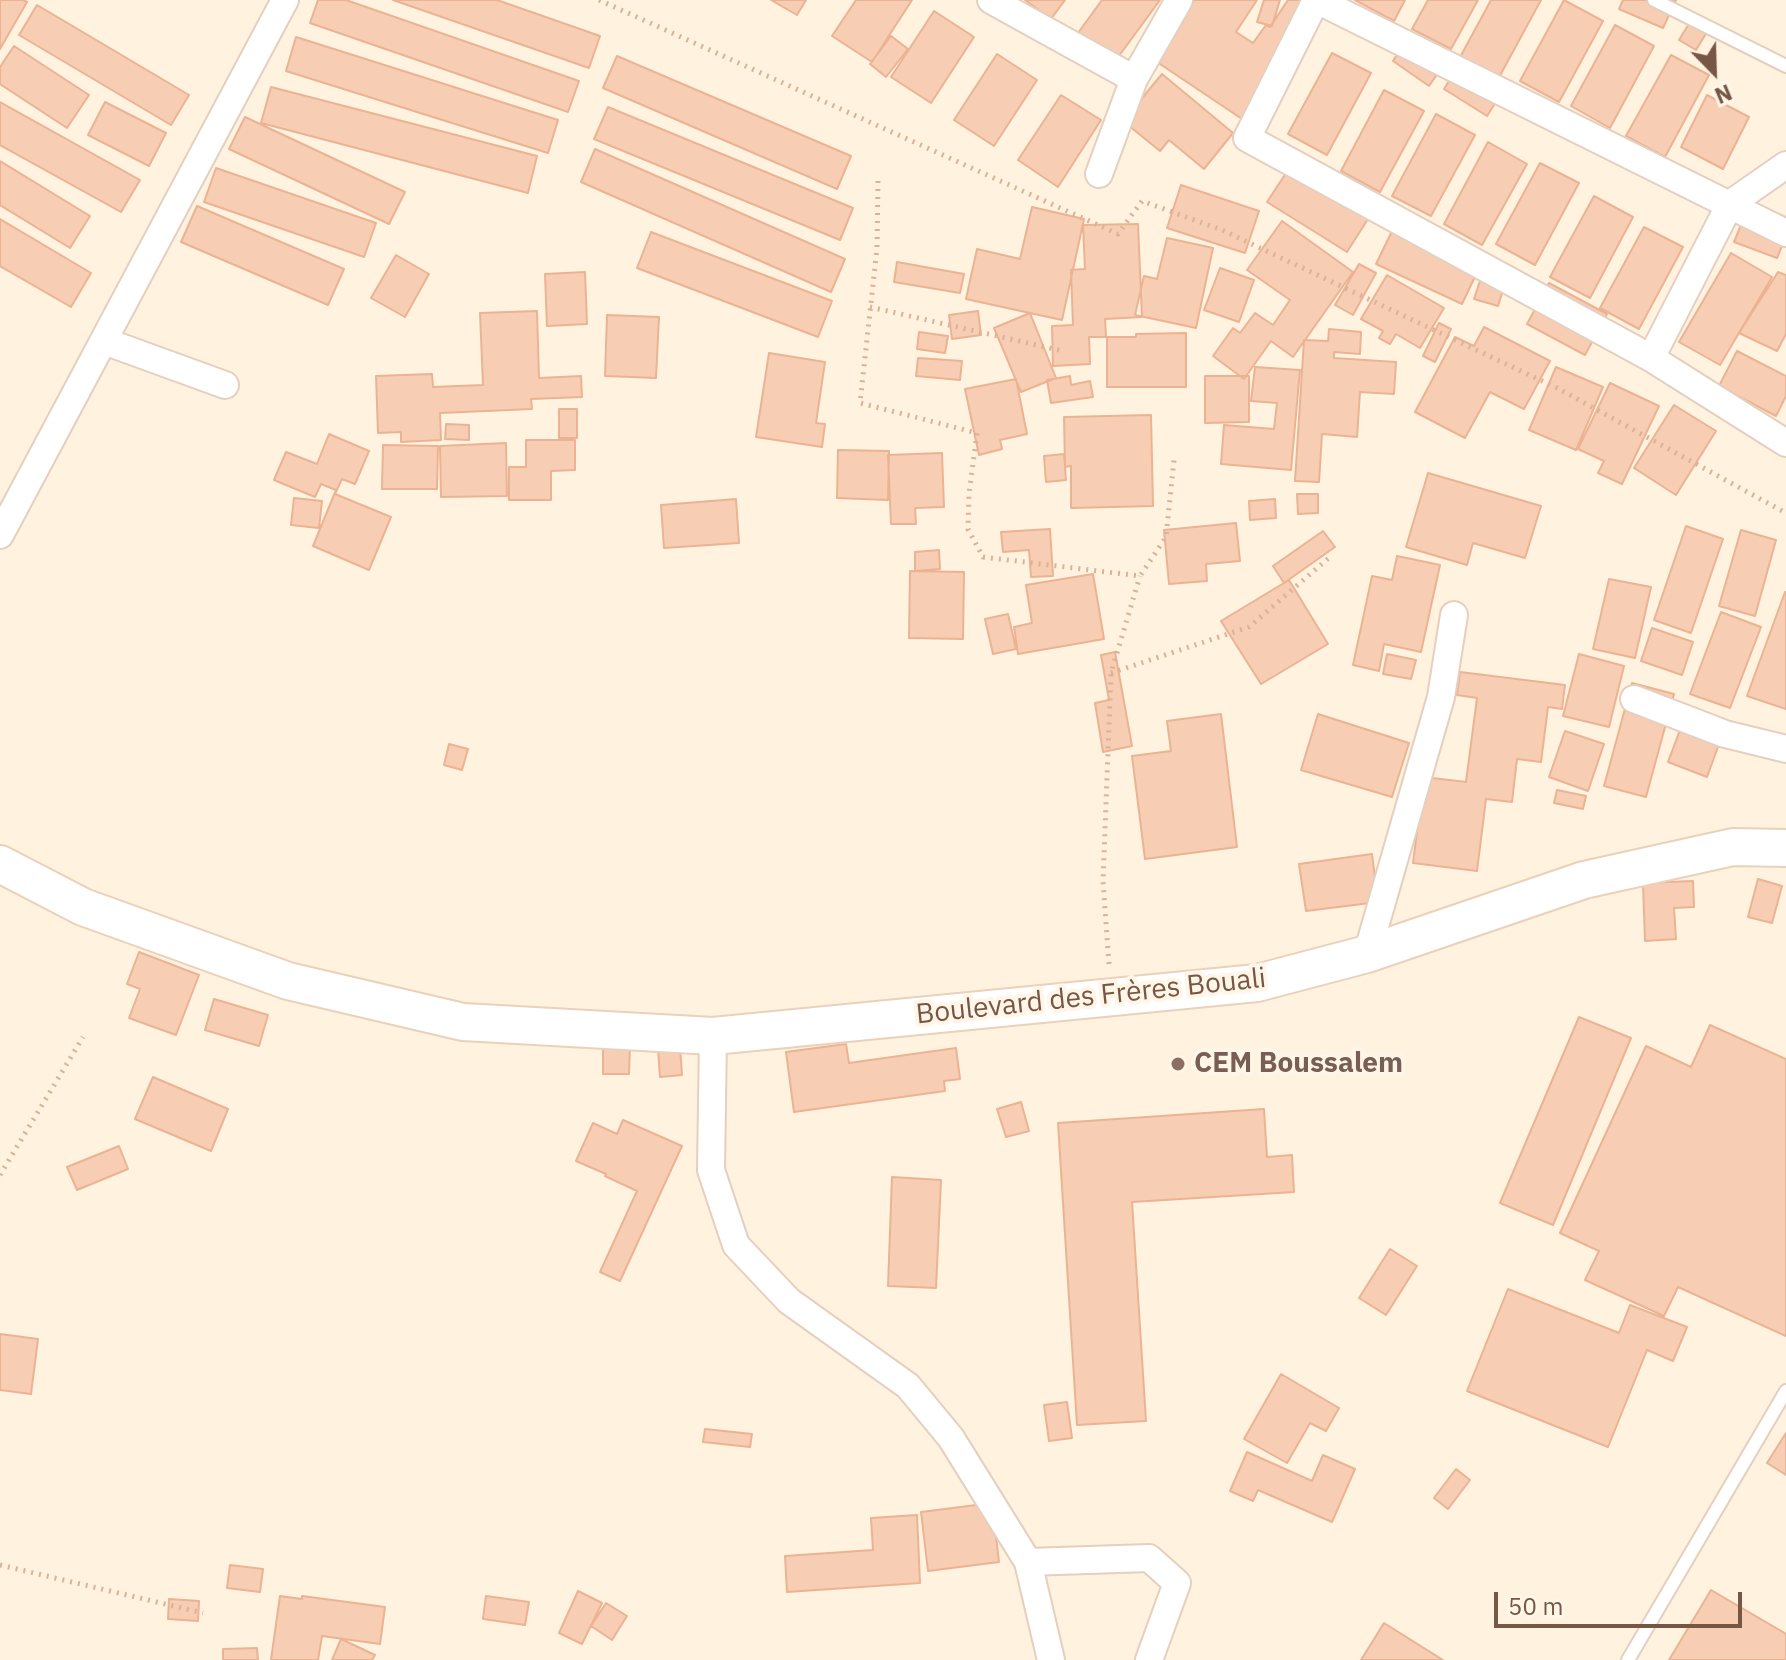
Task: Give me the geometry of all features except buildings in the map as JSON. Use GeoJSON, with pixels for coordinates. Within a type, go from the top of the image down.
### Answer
{"type":"FeatureCollection","features":[{"type":"Feature","properties":{"kind":"street"},"geometry":{"type":"LineString","coordinates":[[0,535],[285,0]]}},
{"type":"Feature","properties":{"kind":"street"},"geometry":{"type":"LineString","coordinates":[[991,0],[1134,79]]}},
{"type":"Feature","properties":{"kind":"street"},"geometry":{"type":"LineString","coordinates":[[1099,174],[1134,79],[1179,0]]}},
{"type":"Feature","properties":{"kind":"street"},"geometry":{"type":"LineString","coordinates":[[1786,233],[1316,0],[1247,138],[1651,358],[1786,443]]}},
{"type":"Feature","properties":{"kind":"street"},"geometry":{"type":"LineString","coordinates":[[1651,358],[1730,204],[1786,165]]}},
{"type":"Feature","properties":{"kind":"street"},"geometry":{"type":"LineString","coordinates":[[104,341],[225,385]]}},
{"type":"Feature","properties":{"kind":"street"},"geometry":{"type":"LineString","coordinates":[[1367,954],[1441,697],[1454,615]]}},
{"type":"Feature","properties":{"kind":"street"},"geometry":{"type":"LineString","coordinates":[[1634,699],[1725,734],[1786,749]]}},
{"type":"Feature","properties":{"kind":"street","name":"Boulevard des Frères Bouali"},"geometry":{"type":"LineString","coordinates":[[0,864],[83,907],[288,981],[463,1022],[713,1036],[1257,983],[1367,954],[1584,880],[1733,847],[1786,848]]}},
{"type":"Feature","properties":{"kind":"street"},"geometry":{"type":"LineString","coordinates":[[713,1036],[711,1170],[736,1245],[789,1301],[908,1386],[951,1438],[1028,1562],[1051,1660]]}},
{"type":"Feature","properties":{"kind":"street"},"geometry":{"type":"LineString","coordinates":[[1028,1562],[1149,1558],[1177,1583],[1149,1660]]}},
{"type":"Feature","properties":{"kind":"lane"},"geometry":{"type":"LineString","coordinates":[[1654,0],[1786,66]]}},
{"type":"Feature","properties":{"kind":"lane"},"geometry":{"type":"LineString","coordinates":[[1628,1660],[1786,1391]]}},
{"type":"Feature","properties":{"kind":"path"},"geometry":{"type":"LineString","coordinates":[[599,0],[1118,234],[1142,201],[1222,230],[1557,388],[1786,513]]}},
{"type":"Feature","properties":{"kind":"path"},"geometry":{"type":"LineString","coordinates":[[878,181],[877,248],[860,403],[977,433],[968,529],[983,557],[1140,576]]}},
{"type":"Feature","properties":{"kind":"path"},"geometry":{"type":"LineString","coordinates":[[870,307],[1063,351]]}},
{"type":"Feature","properties":{"kind":"path"},"geometry":{"type":"LineString","coordinates":[[1112,997],[1103,882],[1111,673],[1140,576],[1166,537],[1174,460]]}},
{"type":"Feature","properties":{"kind":"path"},"geometry":{"type":"LineString","coordinates":[[1111,673],[1249,627],[1331,556]]}},
{"type":"Feature","properties":{"kind":"path"},"geometry":{"type":"LineString","coordinates":[[0,1175],[83,1037]]}},
{"type":"Feature","properties":{"kind":"path"},"geometry":{"type":"LineString","coordinates":[[0,1565],[203,1613]]}},
{"type":"Feature","properties":{"kind":"place","name":"CEM Boussalem"},"geometry":{"type":"Point","coordinates":[1178,1064]}}]}
